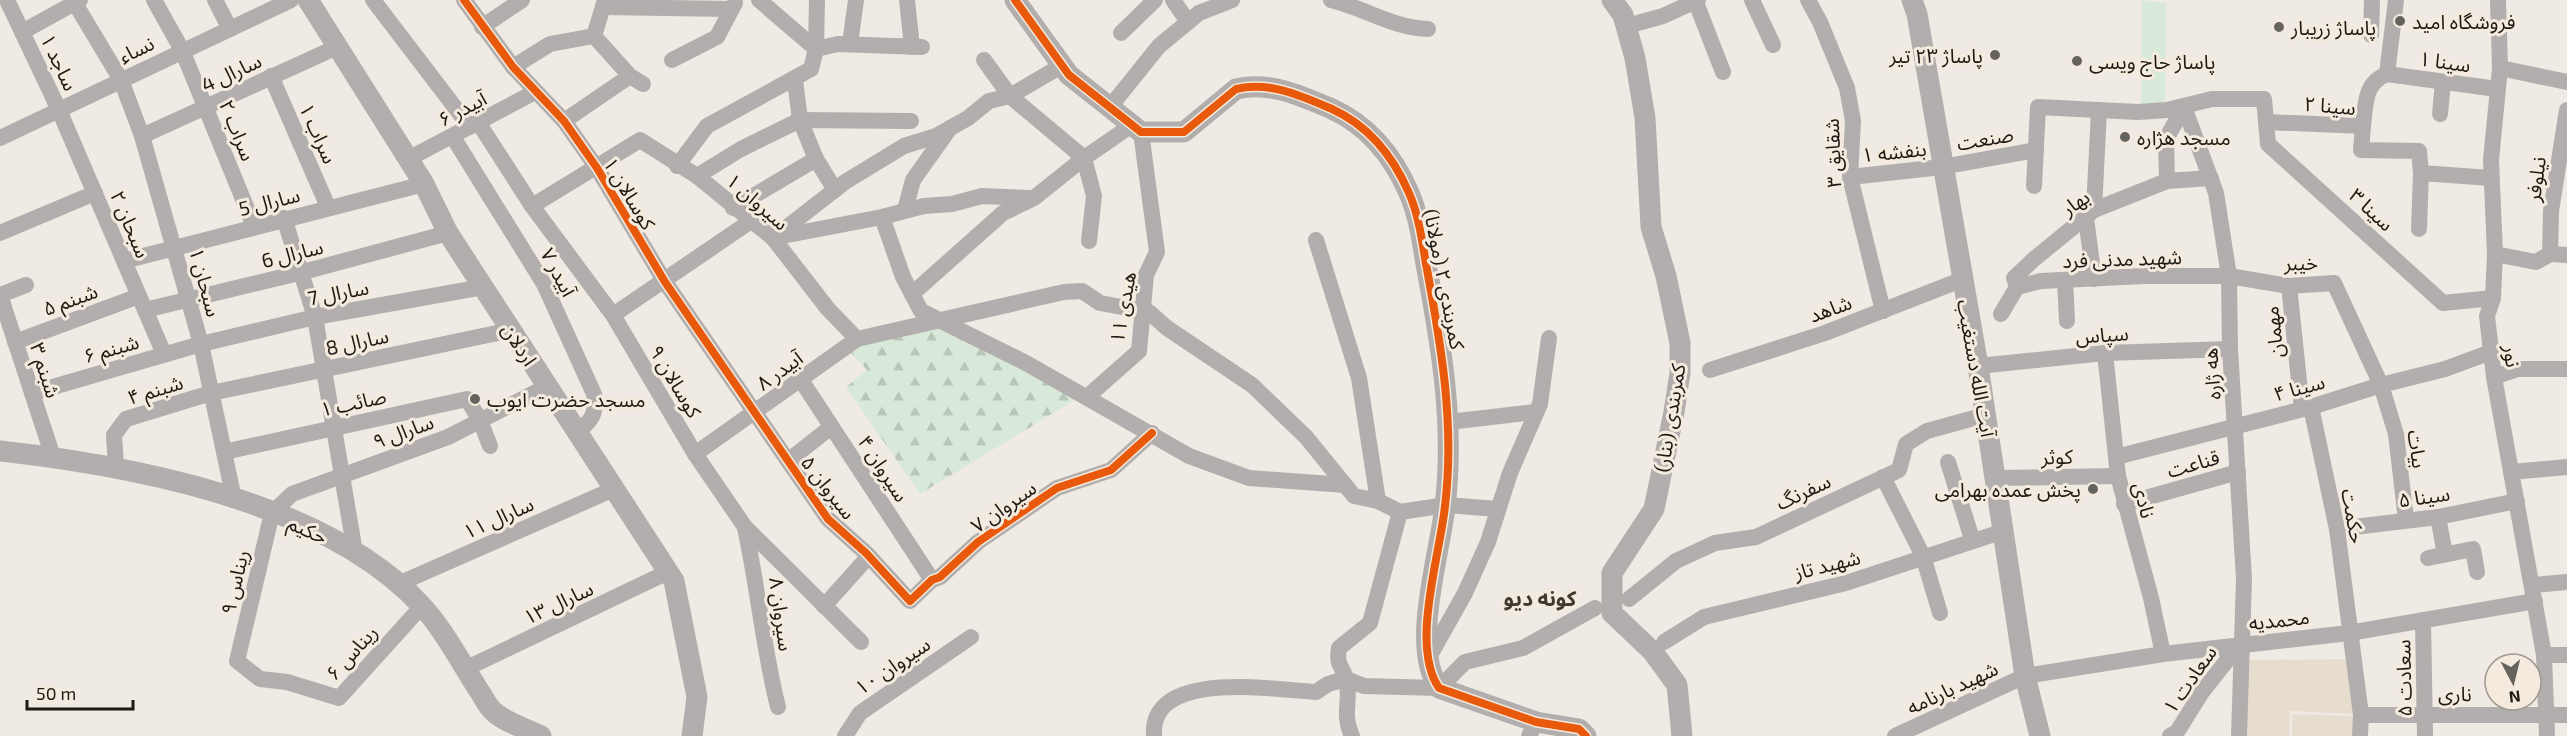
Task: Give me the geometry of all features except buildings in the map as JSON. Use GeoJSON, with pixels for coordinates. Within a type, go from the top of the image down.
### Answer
{"type":"FeatureCollection","features":[{"type":"Feature","properties":{"kind":"street","name":"ساجد ۱"},"geometry":{"type":"LineString","coordinates":[[7,0],[59,110]]}},
{"type":"Feature","properties":{"kind":"street","name":"سراب ۲"},"geometry":{"type":"LineString","coordinates":[[154,0],[182,50],[254,226]]}},
{"type":"Feature","properties":{"kind":"street"},"geometry":{"type":"LineString","coordinates":[[215,0],[230,29]]}},
{"type":"Feature","properties":{"kind":"street","name":"نساء"},"geometry":{"type":"LineString","coordinates":[[0,138],[291,0]]}},
{"type":"Feature","properties":{"kind":"street","name":"اردلان"},"geometry":{"type":"LineString","coordinates":[[308,0],[424,184],[448,233],[674,581],[697,697],[692,736]]}},
{"type":"Feature","properties":{"kind":"street","name":"کوسالان ۹"},"geometry":{"type":"LineString","coordinates":[[373,0],[474,125],[613,315],[695,454],[745,527],[861,642]]}},
{"type":"Feature","properties":{"kind":"street","name":"کوسالان ۱"},"geometry":{"type":"LineString","coordinates":[[464,0],[482,27],[535,93],[564,121],[597,168],[664,282],[754,414]]}},
{"type":"Feature","properties":{"kind":"street"},"geometry":{"type":"LineString","coordinates":[[482,27],[522,0]]}},
{"type":"Feature","properties":{"kind":"street"},"geometry":{"type":"LineString","coordinates":[[759,0],[816,49]]}},
{"type":"Feature","properties":{"kind":"street"},"geometry":{"type":"LineString","coordinates":[[677,165],[707,126],[795,80],[811,69],[816,49],[817,0]]}},
{"type":"Feature","properties":{"kind":"street"},"geometry":{"type":"LineString","coordinates":[[850,44],[856,0]]}},
{"type":"Feature","properties":{"kind":"street"},"geometry":{"type":"LineString","coordinates":[[816,49],[838,44],[917,47],[907,0]]}},
{"type":"Feature","properties":{"kind":"street"},"geometry":{"type":"LineString","coordinates":[[912,294],[1003,213],[1034,198],[1084,158],[1136,128],[1061,66],[1015,0]]}},
{"type":"Feature","properties":{"kind":"street"},"geometry":{"type":"LineString","coordinates":[[1121,33],[1155,0]]}},
{"type":"Feature","properties":{"kind":"street"},"geometry":{"type":"LineString","coordinates":[[1173,0],[1188,22]]}},
{"type":"Feature","properties":{"kind":"street"},"geometry":{"type":"LineString","coordinates":[[1110,107],[1159,46],[1199,13],[1232,0]]}},
{"type":"Feature","properties":{"kind":"street"},"geometry":{"type":"LineString","coordinates":[[1331,0],[1370,12],[1401,26],[1428,29]]}},
{"type":"Feature","properties":{"kind":"street","name":"کمربندی (بنار)"},"geometry":{"type":"LineString","coordinates":[[1612,0],[1627,26],[1635,58],[1645,118],[1651,227],[1666,276],[1680,344],[1680,373],[1654,509],[1612,573],[1612,612],[1653,652],[1677,685],[1683,736]]}},
{"type":"Feature","properties":{"kind":"street"},"geometry":{"type":"LineString","coordinates":[[1627,26],[1663,16],[1696,0],[1723,72]]}},
{"type":"Feature","properties":{"kind":"street"},"geometry":{"type":"LineString","coordinates":[[1752,0],[1773,45]]}},
{"type":"Feature","properties":{"kind":"street","name":"شقایق ۳"},"geometry":{"type":"LineString","coordinates":[[1808,0],[1820,22],[1847,88],[1852,121],[1850,177],[1883,311]]}},
{"type":"Feature","properties":{"kind":"street","name":"آیت الله دستغیب"},"geometry":{"type":"LineString","coordinates":[[1912,0],[1917,14],[1961,280],[1978,366],[2025,676],[2040,736]]}},
{"type":"Feature","properties":{"kind":"street"},"geometry":{"type":"LineString","coordinates":[[2371,36],[2372,0]]}},
{"type":"Feature","properties":{"kind":"street"},"geometry":{"type":"LineString","coordinates":[[2363,126],[2368,90],[2373,81],[2387,74],[2396,0]]}},
{"type":"Feature","properties":{"kind":"street","name":"نور"},"geometry":{"type":"LineString","coordinates":[[2498,0],[2500,68],[2491,178],[2495,254],[2493,298],[2487,316],[2494,377],[2544,655],[2547,736]]}},
{"type":"Feature","properties":{"kind":"street"},"geometry":{"type":"LineString","coordinates":[[22,32],[76,1]]}},
{"type":"Feature","properties":{"kind":"street","name":"سبحان ۱"},"geometry":{"type":"LineString","coordinates":[[76,1],[121,80],[142,136],[201,344],[234,499]]}},
{"type":"Feature","properties":{"kind":"street"},"geometry":{"type":"LineString","coordinates":[[594,36],[604,3],[734,5],[717,37],[672,60]]}},
{"type":"Feature","properties":{"kind":"street"},"geometry":{"type":"LineString","coordinates":[[513,66],[550,44],[594,36]]}},
{"type":"Feature","properties":{"kind":"street"},"geometry":{"type":"LineString","coordinates":[[564,121],[637,80],[594,36]]}},
{"type":"Feature","properties":{"kind":"street","name":"سارال 4"},"geometry":{"type":"LineString","coordinates":[[142,136],[338,47]]}},
{"type":"Feature","properties":{"kind":"street"},"geometry":{"type":"LineString","coordinates":[[984,60],[1010,96],[1084,158],[1094,196],[1089,241]]}},
{"type":"Feature","properties":{"kind":"street"},"geometry":{"type":"LineString","coordinates":[[773,238],[835,189],[904,146],[936,136],[968,118],[989,101],[1010,96],[1061,66]]}},
{"type":"Feature","properties":{"kind":"street"},"geometry":{"type":"LineString","coordinates":[[2500,68],[2567,82]]}},
{"type":"Feature","properties":{"kind":"street","name":"سینا ۱"},"geometry":{"type":"LineString","coordinates":[[2387,74],[2497,89]]}},
{"type":"Feature","properties":{"kind":"street","name":"سراب ۱"},"geometry":{"type":"LineString","coordinates":[[272,76],[328,207]]}},
{"type":"Feature","properties":{"kind":"street"},"geometry":{"type":"LineString","coordinates":[[795,80],[800,120],[816,159],[835,189]]}},
{"type":"Feature","properties":{"kind":"street"},"geometry":{"type":"LineString","coordinates":[[2440,114],[2443,82]]}},
{"type":"Feature","properties":{"kind":"street","name":"کمربندی ۲ (مولانا)"},"geometry":{"type":"LineString","coordinates":[[1136,128],[1184,132],[1227,94],[1246,87],[1299,94],[1347,116],[1371,134],[1400,175],[1417,211],[1438,319],[1449,422],[1446,505],[1427,618],[1429,674],[1439,688]]}},
{"type":"Feature","properties":{"kind":"street","name":"آبیدر ۶"},"geometry":{"type":"LineString","coordinates":[[408,159],[535,93]]}},
{"type":"Feature","properties":{"kind":"street","name":"سینا ۳"},"geometry":{"type":"LineString","coordinates":[[2184,107],[2212,99],[2264,99],[2268,144],[2443,303],[2493,298]]}},
{"type":"Feature","properties":{"kind":"street"},"geometry":{"type":"LineString","coordinates":[[2034,186],[2038,107],[2139,112],[2184,107]]}},
{"type":"Feature","properties":{"kind":"street"},"geometry":{"type":"LineString","coordinates":[[2168,181],[2166,139],[2184,107]]}},
{"type":"Feature","properties":{"kind":"street","name":"هه ژاره"},"geometry":{"type":"LineString","coordinates":[[2184,107],[2216,193],[2229,276],[2230,349],[2244,579],[2240,644],[2239,736]]}},
{"type":"Feature","properties":{"kind":"street","name":"سبحان ۲"},"geometry":{"type":"LineString","coordinates":[[59,110],[164,354]]}},
{"type":"Feature","properties":{"kind":"street"},"geometry":{"type":"LineString","coordinates":[[2094,279],[2090,214],[2099,110]]}},
{"type":"Feature","properties":{"kind":"street","name":"نیلوفر"},"geometry":{"type":"LineString","coordinates":[[2559,254],[2551,211],[2567,110]]}},
{"type":"Feature","properties":{"kind":"street"},"geometry":{"type":"LineString","coordinates":[[698,176],[741,149],[800,120],[911,121]]}},
{"type":"Feature","properties":{"kind":"street","name":"سینا ۲"},"geometry":{"type":"LineString","coordinates":[[2266,122],[2363,126],[2361,150],[2419,151],[2421,173]]}},
{"type":"Feature","properties":{"kind":"street"},"geometry":{"type":"LineString","coordinates":[[905,210],[913,180],[950,128]]}},
{"type":"Feature","properties":{"kind":"street","name":"هیدی ۱۱"},"geometry":{"type":"LineString","coordinates":[[1087,397],[1139,351],[1146,275],[1156,252],[1136,128]]}},
{"type":"Feature","properties":{"kind":"street","name":"آبیدر ۷"},"geometry":{"type":"LineString","coordinates":[[453,137],[544,284],[594,394],[596,406],[591,422],[578,432]]}},
{"type":"Feature","properties":{"kind":"street","name":"سیروان ۱"},"geometry":{"type":"LineString","coordinates":[[597,168],[640,140],[698,176],[733,208],[773,238],[828,309],[857,339]]}},
{"type":"Feature","properties":{"kind":"street","name":"صنعت"},"geometry":{"type":"LineString","coordinates":[[1942,167],[2036,150]]}},
{"type":"Feature","properties":{"kind":"street"},"geometry":{"type":"LineString","coordinates":[[733,208],[816,159]]}},
{"type":"Feature","properties":{"kind":"street","name":"بنفشه ۱"},"geometry":{"type":"LineString","coordinates":[[1850,177],[1942,167]]}},
{"type":"Feature","properties":{"kind":"street"},"geometry":{"type":"LineString","coordinates":[[532,206],[597,168]]}},
{"type":"Feature","properties":{"kind":"street"},"geometry":{"type":"LineString","coordinates":[[2419,229],[2421,173],[2491,178]]}},
{"type":"Feature","properties":{"kind":"street","name":"بهار"},"geometry":{"type":"LineString","coordinates":[[2001,314],[2017,287],[2014,278],[2090,214],[2168,181],[2211,178]]}},
{"type":"Feature","properties":{"kind":"street","name":"سارال 5"},"geometry":{"type":"LineString","coordinates":[[124,261],[284,218],[424,184]]}},
{"type":"Feature","properties":{"kind":"street"},"geometry":{"type":"LineString","coordinates":[[0,233],[95,193]]}},
{"type":"Feature","properties":{"kind":"street"},"geometry":{"type":"LineString","coordinates":[[773,238],[982,196],[1034,198]]}},
{"type":"Feature","properties":{"kind":"street"},"geometry":{"type":"LineString","coordinates":[[882,217],[921,311],[1087,397],[1189,456],[1249,478],[1345,485]]}},
{"type":"Feature","properties":{"kind":"street"},"geometry":{"type":"LineString","coordinates":[[284,218],[303,272],[315,318],[344,474],[355,552]]}},
{"type":"Feature","properties":{"kind":"street"},"geometry":{"type":"LineString","coordinates":[[613,315],[751,221]]}},
{"type":"Feature","properties":{"kind":"street","name":"سارال 6"},"geometry":{"type":"LineString","coordinates":[[142,303],[188,300],[448,233]]}},
{"type":"Feature","properties":{"kind":"street"},"geometry":{"type":"LineString","coordinates":[[1316,240],[1359,378],[1378,501]]}},
{"type":"Feature","properties":{"kind":"street"},"geometry":{"type":"LineString","coordinates":[[2495,254],[2536,262],[2559,254]]}},
{"type":"Feature","properties":{"kind":"street","name":"شهید مدنی فرد"},"geometry":{"type":"LineString","coordinates":[[2017,287],[2041,281],[2229,276]]}},
{"type":"Feature","properties":{"kind":"street","name":"خیبر"},"geometry":{"type":"LineString","coordinates":[[2229,276],[2289,286],[2334,283],[2381,384]]}},
{"type":"Feature","properties":{"kind":"street","name":"شاهد"},"geometry":{"type":"LineString","coordinates":[[1710,370],[1883,311],[1892,305],[1961,280]]}},
{"type":"Feature","properties":{"kind":"street"},"geometry":{"type":"LineString","coordinates":[[2065,280],[2067,321]]}},
{"type":"Feature","properties":{"kind":"street"},"geometry":{"type":"LineString","coordinates":[[0,295],[26,285]]}},
{"type":"Feature","properties":{"kind":"street","name":"مهمان"},"geometry":{"type":"LineString","coordinates":[[2289,286],[2307,408]]}},
{"type":"Feature","properties":{"kind":"street","name":"سارال 7"},"geometry":{"type":"LineString","coordinates":[[201,344],[315,318],[483,287]]}},
{"type":"Feature","properties":{"kind":"street"},"geometry":{"type":"LineString","coordinates":[[857,339],[1064,292],[1082,291],[1100,303],[1143,310],[1252,385],[1306,437],[1354,496],[1378,501],[1400,512],[1446,505],[1498,509]]}},
{"type":"Feature","properties":{"kind":"street","name":"شبنم ۳"},"geometry":{"type":"LineString","coordinates":[[0,295],[52,457]]}},
{"type":"Feature","properties":{"kind":"street","name":"شبنم ۵"},"geometry":{"type":"LineString","coordinates":[[15,342],[142,303]]}},
{"type":"Feature","properties":{"kind":"street","name":"سارال 8"},"geometry":{"type":"LineString","coordinates":[[212,393],[511,330]]}},
{"type":"Feature","properties":{"kind":"street"},"geometry":{"type":"LineString","coordinates":[[1429,657],[1465,593],[1488,542],[1498,509],[1540,404],[1549,338]]}},
{"type":"Feature","properties":{"kind":"street","name":"آبیدر ۸"},"geometry":{"type":"LineString","coordinates":[[695,454],[857,339]]}},
{"type":"Feature","properties":{"kind":"street","name":"شبنم ۶"},"geometry":{"type":"LineString","coordinates":[[32,393],[201,344]]}},
{"type":"Feature","properties":{"kind":"street","name":"سپاس"},"geometry":{"type":"LineString","coordinates":[[1978,366],[2105,354],[2230,349]]}},
{"type":"Feature","properties":{"kind":"street","name":"سینا ۴"},"geometry":{"type":"LineString","coordinates":[[2116,458],[2307,408],[2381,384],[2445,369],[2491,352]]}},
{"type":"Feature","properties":{"kind":"street","name":"نادی"},"geometry":{"type":"LineString","coordinates":[[2105,354],[2118,477],[2151,598],[2163,654]]}},
{"type":"Feature","properties":{"kind":"street"},"geometry":{"type":"LineString","coordinates":[[2494,377],[2518,369],[2567,369]]}},
{"type":"Feature","properties":{"kind":"street","name":"سیروان ۴"},"geometry":{"type":"LineString","coordinates":[[801,380],[932,580]]}},
{"type":"Feature","properties":{"kind":"street","name":"بیات"},"geometry":{"type":"LineString","coordinates":[[2381,384],[2396,434],[2406,520]]}},
{"type":"Feature","properties":{"kind":"street","name":"سارال ۹"},"geometry":{"type":"LineString","coordinates":[[272,513],[292,494],[448,437],[548,386]]}},
{"type":"Feature","properties":{"kind":"street","name":"شبنم ۴"},"geometry":{"type":"LineString","coordinates":[[116,467],[114,435],[126,419],[212,393]]}},
{"type":"Feature","properties":{"kind":"street","name":"صائب ۱"},"geometry":{"type":"LineString","coordinates":[[224,452],[467,399],[480,420]]}},
{"type":"Feature","properties":{"kind":"street","name":"حکمت"},"geometry":{"type":"LineString","coordinates":[[2307,408],[2337,529],[2361,715],[2360,736]]}},
{"type":"Feature","properties":{"kind":"street"},"geometry":{"type":"LineString","coordinates":[[1449,422],[1535,412]]}},
{"type":"Feature","properties":{"kind":"street","name":"سیروان ۵"},"geometry":{"type":"LineString","coordinates":[[754,414],[828,519],[869,556],[910,601]]}},
{"type":"Feature","properties":{"kind":"street","name":"سفرنگ"},"geometry":{"type":"LineString","coordinates":[[1629,599],[1676,561],[1715,543],[1756,537],[1899,470],[1906,444],[1927,431],[1985,415]]}},
{"type":"Feature","properties":{"kind":"street"},"geometry":{"type":"LineString","coordinates":[[480,420],[490,446]]}},
{"type":"Feature","properties":{"kind":"street"},"geometry":{"type":"LineString","coordinates":[[788,461],[831,427]]}},
{"type":"Feature","properties":{"kind":"street","name":"سیروان ۷"},"geometry":{"type":"LineString","coordinates":[[910,601],[978,542],[1057,488],[1111,470],[1152,433]]}},
{"type":"Feature","properties":{"kind":"street","name":"حکیم"},"geometry":{"type":"LineString","coordinates":[[0,451],[116,467],[193,485],[272,513],[355,552],[398,584],[422,606],[493,712],[541,736]]}},
{"type":"Feature","properties":{"kind":"street"},"geometry":{"type":"LineString","coordinates":[[1948,462],[1972,539]]}},
{"type":"Feature","properties":{"kind":"street"},"geometry":{"type":"LineString","coordinates":[[2511,472],[2567,468]]}},
{"type":"Feature","properties":{"kind":"street","name":"قناعت"},"geometry":{"type":"LineString","coordinates":[[2124,504],[2238,472]]}},
{"type":"Feature","properties":{"kind":"street"},"geometry":{"type":"LineString","coordinates":[[1882,477],[1923,556],[1940,613]]}},
{"type":"Feature","properties":{"kind":"street","name":"کوثر"},"geometry":{"type":"LineString","coordinates":[[1996,478],[2118,477]]}},
{"type":"Feature","properties":{"kind":"street","name":"سارال ۱۱"},"geometry":{"type":"LineString","coordinates":[[398,584],[614,489]]}},
{"type":"Feature","properties":{"kind":"street","name":"سینا ۵"},"geometry":{"type":"LineString","coordinates":[[2337,529],[2438,517],[2517,501]]}},
{"type":"Feature","properties":{"kind":"street"},"geometry":{"type":"LineString","coordinates":[[1400,512],[1370,623],[1339,648],[1338,665],[1347,679],[1364,687],[1439,688],[1533,729],[1579,729],[1586,736]]}},
{"type":"Feature","properties":{"kind":"street","name":"ریناس ۹"},"geometry":{"type":"LineString","coordinates":[[237,661],[272,513]]}},
{"type":"Feature","properties":{"kind":"street"},"geometry":{"type":"LineString","coordinates":[[2438,517],[2437,556],[2473,549],[2477,572]]}},
{"type":"Feature","properties":{"kind":"street","name":"سیروان ۸"},"geometry":{"type":"LineString","coordinates":[[745,527],[768,667],[778,707]]}},
{"type":"Feature","properties":{"kind":"street","name":"شهید تاز"},"geometry":{"type":"LineString","coordinates":[[1664,642],[1704,617],[1846,583],[1972,539],[2004,531]]}},
{"type":"Feature","properties":{"kind":"street"},"geometry":{"type":"LineString","coordinates":[[824,606],[869,556]]}},
{"type":"Feature","properties":{"kind":"street","name":"سارال ۱۳"},"geometry":{"type":"LineString","coordinates":[[465,669],[668,572]]}},
{"type":"Feature","properties":{"kind":"street","name":"محمدیه"},"geometry":{"type":"LineString","coordinates":[[2025,676],[2163,654],[2349,633],[2423,620],[2534,593],[2567,582]]}},
{"type":"Feature","properties":{"kind":"street","name":"ریناس ۶"},"geometry":{"type":"LineString","coordinates":[[237,661],[260,679],[287,682],[339,698],[422,606]]}},
{"type":"Feature","properties":{"kind":"street"},"geometry":{"type":"LineString","coordinates":[[1439,688],[1465,662],[1523,648],[1595,608]]}},
{"type":"Feature","properties":{"kind":"street","name":"سعادت ۵"},"geometry":{"type":"LineString","coordinates":[[2423,620],[2425,736]]}},
{"type":"Feature","properties":{"kind":"street","name":"سیروان ۱۰"},"geometry":{"type":"LineString","coordinates":[[845,736],[860,712],[971,637]]}},
{"type":"Feature","properties":{"kind":"street","name":"سعادت ۱"},"geometry":{"type":"LineString","coordinates":[[2175,735],[2202,692],[2240,644]]}},
{"type":"Feature","properties":{"kind":"street"},"geometry":{"type":"LineString","coordinates":[[2544,655],[2567,655]]}},
{"type":"Feature","properties":{"kind":"street","name":"شهید بارنامه"},"geometry":{"type":"LineString","coordinates":[[1895,736],[2025,676]]}},
{"type":"Feature","properties":{"kind":"street"},"geometry":{"type":"LineString","coordinates":[[1154,736],[1160,709],[1175,697],[1219,686],[1316,692],[1328,684],[1347,679]]}},
{"type":"Feature","properties":{"kind":"street"},"geometry":{"type":"LineString","coordinates":[[1347,679],[1346,723],[1352,736]]}},
{"type":"Feature","properties":{"kind":"street","name":"ناری"},"geometry":{"type":"LineString","coordinates":[[2361,715],[2567,715]]}},
{"type":"Feature","properties":{"kind":"shaded area"},"geometry":{"type":"Polygon","coordinates":[[[2355,659],[2354,714],[2290,711],[2289,736],[2244,736],[2246,660],[2355,659]]]}},
{"type":"Feature","properties":{"kind":"shaded area"},"geometry":{"type":"Polygon","coordinates":[[[2292,714],[2355,716],[2355,736],[2292,736],[2292,714]]]}},
{"type":"Feature","properties":{"kind":"green space"},"geometry":{"type":"Polygon","coordinates":[[[2142,0],[2166,3],[2165,108],[2141,108],[2142,0]]]}},
{"type":"Feature","properties":{"kind":"green space"},"geometry":{"type":"Polygon","coordinates":[[[947,325],[1083,395],[920,494],[846,387],[867,370],[850,352],[863,343],[947,325]]]}},
{"type":"Feature","properties":{"kind":"cycle path"},"geometry":{"type":"LineString","coordinates":[[464,0],[513,67],[564,121],[597,168],[665,282],[828,519],[866,553],[910,601],[978,542],[1057,488],[1111,470],[1152,433]]}},
{"type":"Feature","properties":{"kind":"cycle path"},"geometry":{"type":"LineString","coordinates":[[1015,0],[1069,75],[1141,132],[1184,132],[1236,89],[1273,88],[1297,95],[1345,116],[1368,133],[1387,155],[1403,179],[1418,219],[1445,384],[1448,475],[1429,600],[1427,649],[1431,670],[1439,688],[1536,722],[1579,729],[1586,736]]}},
{"type":"Feature","properties":{"kind":"place","name":"فروشگاه امید"},"geometry":{"type":"Point","coordinates":[2400,21]}},
{"type":"Feature","properties":{"kind":"place","name":"پاساژ زریبار"},"geometry":{"type":"Point","coordinates":[2279,27]}},
{"type":"Feature","properties":{"kind":"place","name":"پاساژ ۲۳ تیر"},"geometry":{"type":"Point","coordinates":[1995,55]}},
{"type":"Feature","properties":{"kind":"place","name":"پاساژ حاج ویسی"},"geometry":{"type":"Point","coordinates":[2077,61]}},
{"type":"Feature","properties":{"kind":"place","name":"مسجد هژاره"},"geometry":{"type":"Point","coordinates":[2125,137]}},
{"type":"Feature","properties":{"kind":"place","name":"مسجد حضرت ایوب"},"geometry":{"type":"Point","coordinates":[475,399]}},
{"type":"Feature","properties":{"kind":"place","name":"پخش عمده بهرامی"},"geometry":{"type":"Point","coordinates":[2093,489]}},
{"type":"Feature","properties":{"kind":"district","name":"کونه دیو"},"geometry":{"type":"Point","coordinates":[1540,597]}}]}
